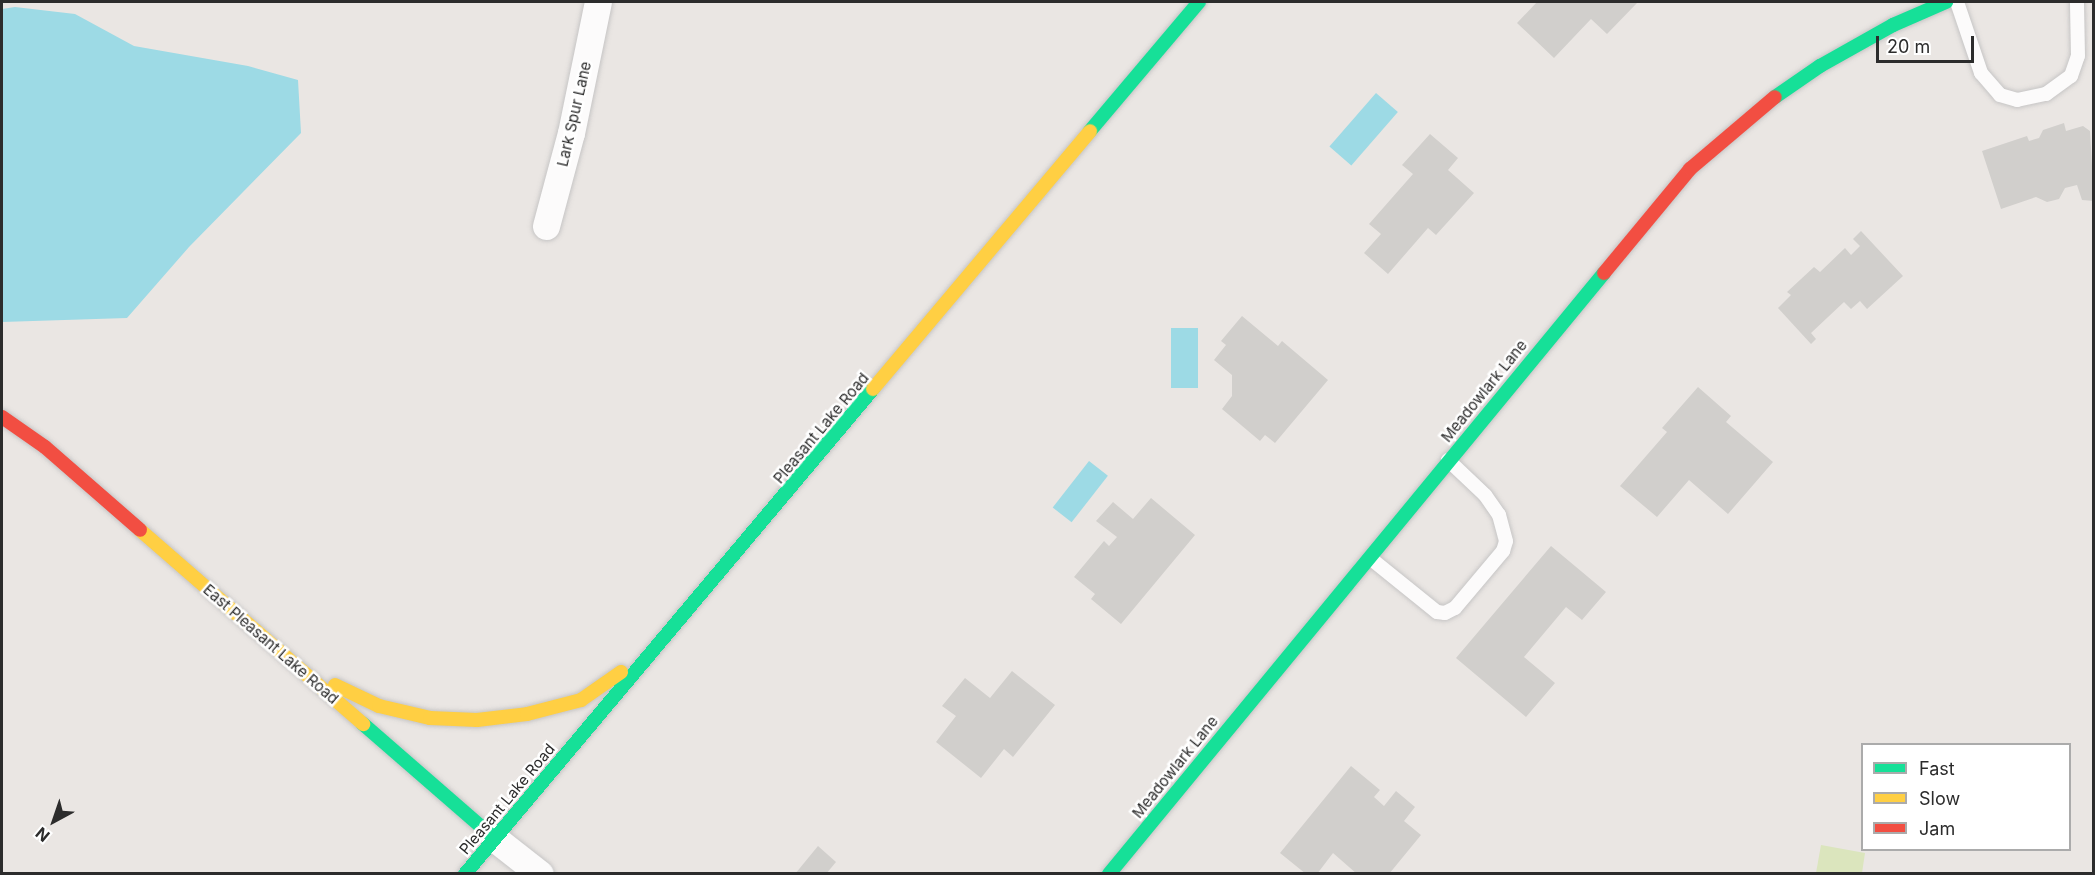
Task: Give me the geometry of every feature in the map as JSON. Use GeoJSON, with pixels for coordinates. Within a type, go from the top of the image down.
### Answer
{"type":"FeatureCollection","features":[{"type":"Feature","properties":{"kind":"street","name":"Lark Spur Lane"},"geometry":{"type":"LineString","coordinates":[[546,226],[571,134],[598,2]]}},
{"type":"Feature","properties":{"kind":"street","name":"Pleasant Lake Road"},"geometry":{"type":"LineString","coordinates":[[465,873],[662,644],[1200,2]]}},
{"type":"Feature","properties":{"kind":"street","name":"Meadowlark Lane"},"geometry":{"type":"LineString","coordinates":[[1109,873],[1690,169],[1752,114],[1820,66],[1893,25],[1946,2]]}},
{"type":"Feature","properties":{"kind":"street","name":"East Pleasant Lake Road"},"geometry":{"type":"LineString","coordinates":[[2,417],[45,447],[494,838],[540,873]]}},
{"type":"Feature","properties":{"kind":"street"},"geometry":{"type":"LineString","coordinates":[[297,667],[379,706],[430,718],[477,720],[526,714],[581,700],[662,644]]}},
{"type":"Feature","properties":{"kind":"lane"},"geometry":{"type":"LineString","coordinates":[[1957,2],[1981,73],[2000,95],[2017,100],[2046,94],[2070,76],[2079,56],[2077,2]]}},
{"type":"Feature","properties":{"kind":"lane"},"geometry":{"type":"LineString","coordinates":[[1368,557],[1437,612],[1445,613],[1455,608],[1503,551],[1506,541],[1499,515],[1485,495],[1448,460]]}},
{"type":"Feature","properties":{"kind":"green space"},"geometry":{"type":"Polygon","coordinates":[[[1821,845],[1865,853],[1862,873],[1816,873],[1821,845]]]}},
{"type":"Feature","properties":{"kind":"water"},"geometry":{"type":"Polygon","coordinates":[[[15,7],[75,14],[134,46],[248,66],[298,80],[301,133],[189,247],[127,318],[2,322],[2,9],[15,7]]]}},
{"type":"Feature","properties":{"kind":"water"},"geometry":{"type":"Polygon","coordinates":[[[1376,93],[1398,112],[1351,166],[1329,147],[1376,93]]]}},
{"type":"Feature","properties":{"kind":"water"},"geometry":{"type":"Polygon","coordinates":[[[1171,328],[1198,328],[1198,388],[1171,388],[1171,328]]]}},
{"type":"Feature","properties":{"kind":"water"},"geometry":{"type":"Polygon","coordinates":[[[1089,461],[1108,476],[1072,522],[1053,507],[1089,461]]]}},
{"type":"Feature","properties":{"kind":"building"},"geometry":{"type":"Polygon","coordinates":[[[1537,2],[1638,2],[1607,34],[1591,19],[1554,58],[1517,23],[1537,2]]]}},
{"type":"Feature","properties":{"kind":"building"},"geometry":{"type":"Polygon","coordinates":[[[2064,123],[2066,131],[2083,126],[2090,131],[2094,201],[2082,200],[2077,185],[2065,188],[2059,199],[2047,202],[2036,197],[2001,209],[1982,151],[2027,136],[2029,141],[2039,138],[2043,130],[2064,123]]]}},
{"type":"Feature","properties":{"kind":"building"},"geometry":{"type":"Polygon","coordinates":[[[1430,134],[1458,158],[1448,170],[1474,193],[1436,235],[1428,228],[1388,274],[1364,253],[1381,234],[1369,224],[1413,174],[1402,165],[1430,134]]]}},
{"type":"Feature","properties":{"kind":"building"},"geometry":{"type":"Polygon","coordinates":[[[1861,231],[1903,276],[1867,309],[1860,301],[1851,309],[1844,302],[1811,333],[1816,339],[1811,344],[1778,308],[1791,295],[1787,292],[1814,267],[1820,272],[1845,248],[1851,255],[1860,246],[1853,239],[1861,231]]]}},
{"type":"Feature","properties":{"kind":"building"},"geometry":{"type":"Polygon","coordinates":[[[1242,316],[1278,346],[1282,341],[1328,380],[1275,443],[1265,435],[1260,441],[1222,409],[1232,396],[1232,375],[1214,360],[1226,345],[1221,341],[1242,316]]]}},
{"type":"Feature","properties":{"kind":"building"},"geometry":{"type":"Polygon","coordinates":[[[1698,387],[1731,416],[1726,422],[1773,462],[1728,514],[1689,480],[1657,517],[1620,486],[1667,432],[1662,428],[1698,387]]]}},
{"type":"Feature","properties":{"kind":"building"},"geometry":{"type":"Polygon","coordinates":[[[1151,498],[1195,535],[1121,624],[1091,599],[1095,594],[1074,577],[1104,541],[1109,546],[1117,537],[1096,521],[1113,502],[1133,519],[1151,498]]]}},
{"type":"Feature","properties":{"kind":"building"},"geometry":{"type":"Polygon","coordinates":[[[1551,546],[1606,592],[1582,620],[1566,607],[1524,657],[1555,683],[1526,717],[1456,658],[1551,546]]]}},
{"type":"Feature","properties":{"kind":"building"},"geometry":{"type":"Polygon","coordinates":[[[1012,671],[1055,705],[1013,757],[1004,749],[981,778],[936,742],[956,716],[942,706],[965,678],[990,698],[1012,671]]]}},
{"type":"Feature","properties":{"kind":"building"},"geometry":{"type":"Polygon","coordinates":[[[1351,766],[1380,790],[1374,797],[1384,806],[1396,791],[1415,807],[1404,821],[1421,835],[1389,874],[1357,874],[1333,853],[1317,874],[1306,874],[1280,853],[1351,766]]]}},
{"type":"Feature","properties":{"kind":"building"},"geometry":{"type":"Polygon","coordinates":[[[818,846],[836,862],[826,874],[795,874],[818,846]]]}},
{"type":"Feature","properties":{"kind":"traffic: fast"},"geometry":{"type":"LineString","coordinates":[[1090,131],[1199,2]]}},
{"type":"Feature","properties":{"kind":"traffic: fast"},"geometry":{"type":"LineString","coordinates":[[1775,97],[1820,66],[1893,25],[1946,2]]}},
{"type":"Feature","properties":{"kind":"traffic: fast"},"geometry":{"type":"LineString","coordinates":[[1109,874],[1604,273]]}},
{"type":"Feature","properties":{"kind":"traffic: fast"},"geometry":{"type":"LineString","coordinates":[[465,874],[873,389]]}},
{"type":"Feature","properties":{"kind":"traffic: fast"},"geometry":{"type":"LineString","coordinates":[[363,724],[494,838]]}},
{"type":"Feature","properties":{"kind":"traffic: slow"},"geometry":{"type":"LineString","coordinates":[[873,389],[1090,131]]}},
{"type":"Feature","properties":{"kind":"traffic: slow"},"geometry":{"type":"LineString","coordinates":[[140,530],[363,724]]}},
{"type":"Feature","properties":{"kind":"traffic: slow"},"geometry":{"type":"LineString","coordinates":[[335,685],[379,706],[430,718],[477,720],[527,714],[581,700],[621,672]]}},
{"type":"Feature","properties":{"kind":"traffic: jam"},"geometry":{"type":"LineString","coordinates":[[1604,273],[1690,169],[1775,97]]}},
{"type":"Feature","properties":{"kind":"traffic: jam"},"geometry":{"type":"LineString","coordinates":[[2,417],[45,447],[140,530]]}}]}
